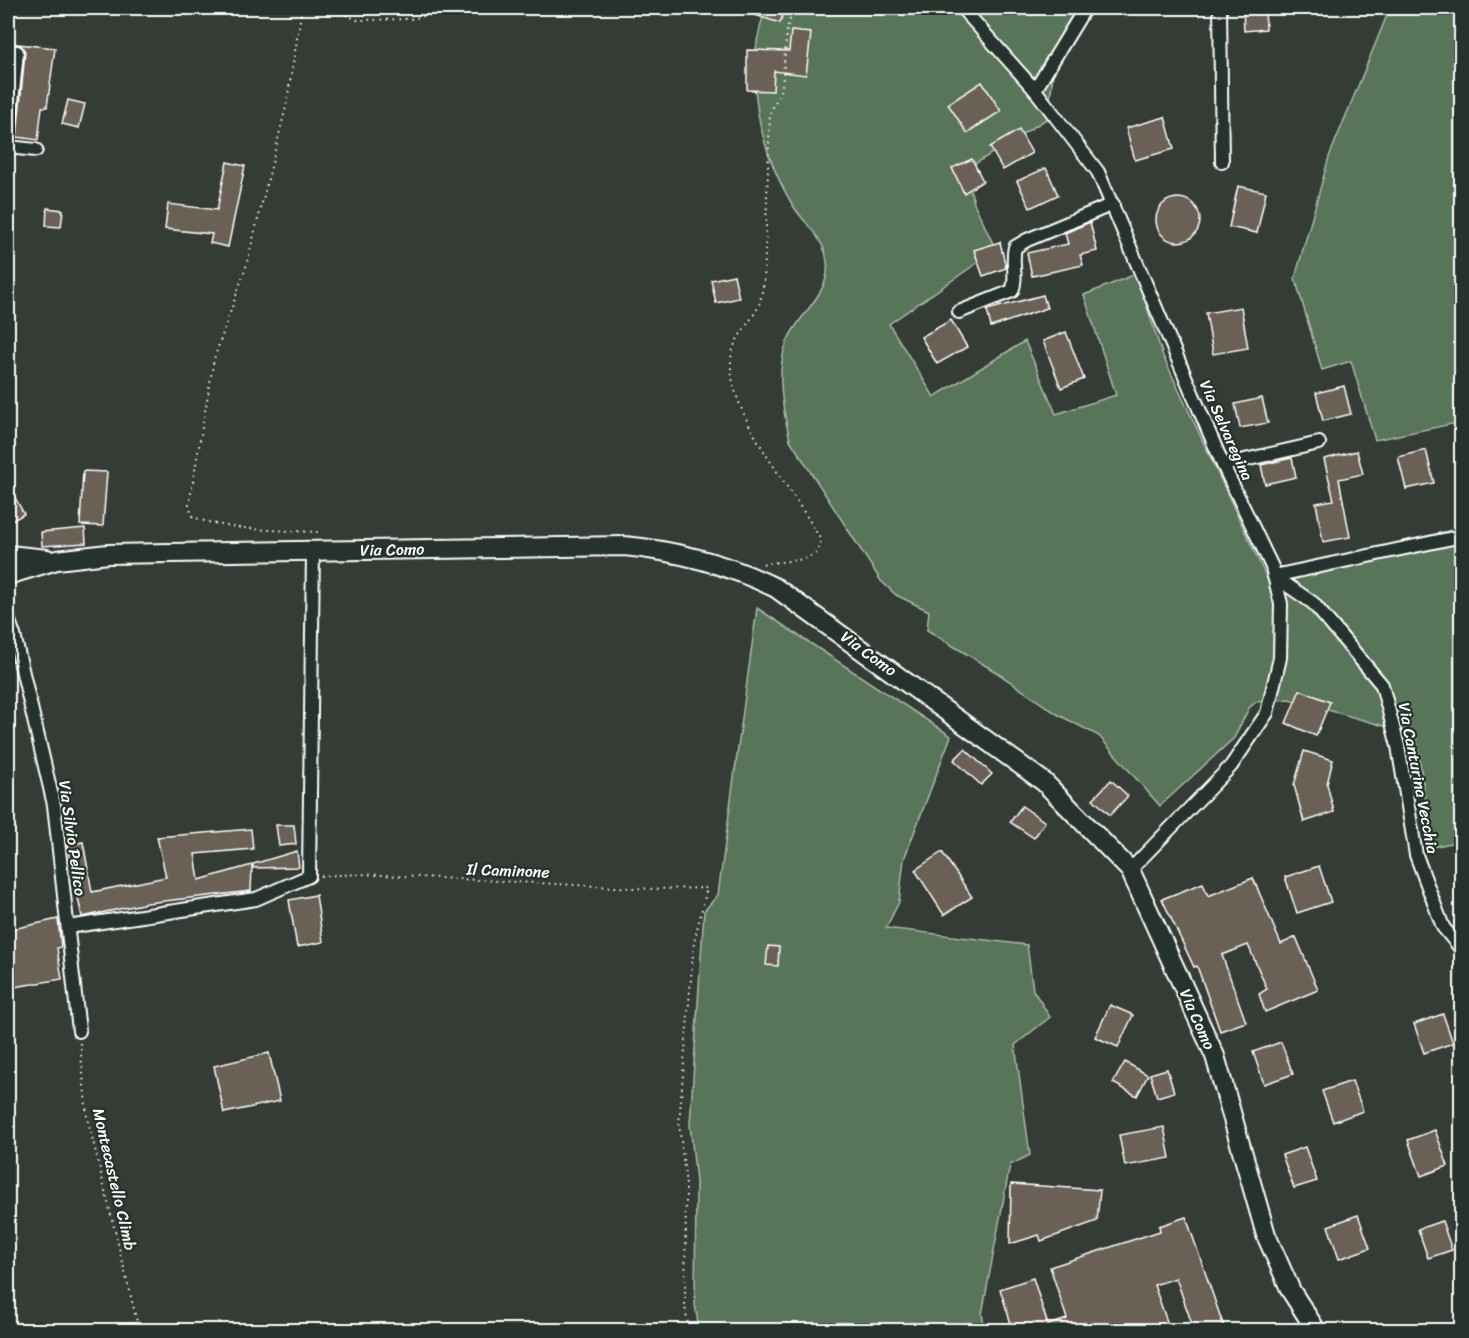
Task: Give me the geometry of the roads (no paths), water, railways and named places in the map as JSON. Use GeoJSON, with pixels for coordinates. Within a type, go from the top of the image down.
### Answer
{"type":"FeatureCollection","features":[{"type":"Feature","properties":{"kind":"main road","name":"Via Como"},"geometry":{"type":"LineString","coordinates":[[8,575],[57,560],[108,554],[624,546],[661,549],[730,567],[776,588],[1044,782],[1130,870],[1215,1056],[1266,1235],[1291,1291],[1316,1330]]}},
{"type":"Feature","properties":{"kind":"main road","name":"Via Como"},"geometry":{"type":"LineString","coordinates":[[8,555],[57,560]]}},
{"type":"Feature","properties":{"kind":"street","name":"Via Selvaregina"},"geometry":{"type":"LineString","coordinates":[[962,8],[1035,90],[1098,172],[1223,465],[1274,576],[1281,604],[1280,658],[1267,712],[1231,766],[1130,870]]}},
{"type":"Feature","properties":{"kind":"street"},"geometry":{"type":"LineString","coordinates":[[1035,90],[1085,8]]}},
{"type":"Feature","properties":{"kind":"street"},"geometry":{"type":"LineString","coordinates":[[1220,8],[1222,162]]}},
{"type":"Feature","properties":{"kind":"street"},"geometry":{"type":"LineString","coordinates":[[17,52],[8,144],[36,150]]}},
{"type":"Feature","properties":{"kind":"street"},"geometry":{"type":"LineString","coordinates":[[959,312],[1012,291],[1016,283],[1013,257],[1015,247],[1113,204]]}},
{"type":"Feature","properties":{"kind":"street"},"geometry":{"type":"LineString","coordinates":[[1223,465],[1319,443]]}},
{"type":"Feature","properties":{"kind":"street"},"geometry":{"type":"LineString","coordinates":[[1274,576],[1461,536]]}},
{"type":"Feature","properties":{"kind":"street"},"geometry":{"type":"LineString","coordinates":[[68,927],[256,899],[309,876],[313,551]]}},
{"type":"Feature","properties":{"kind":"street","name":"Via Canturina Vecchia"},"geometry":{"type":"LineString","coordinates":[[1274,576],[1313,603],[1382,685],[1398,746],[1416,855],[1443,927],[1461,950]]}},
{"type":"Feature","properties":{"kind":"street","name":"Via Silvio Pellico"},"geometry":{"type":"LineString","coordinates":[[8,618],[54,805],[79,1031]]}}]}
